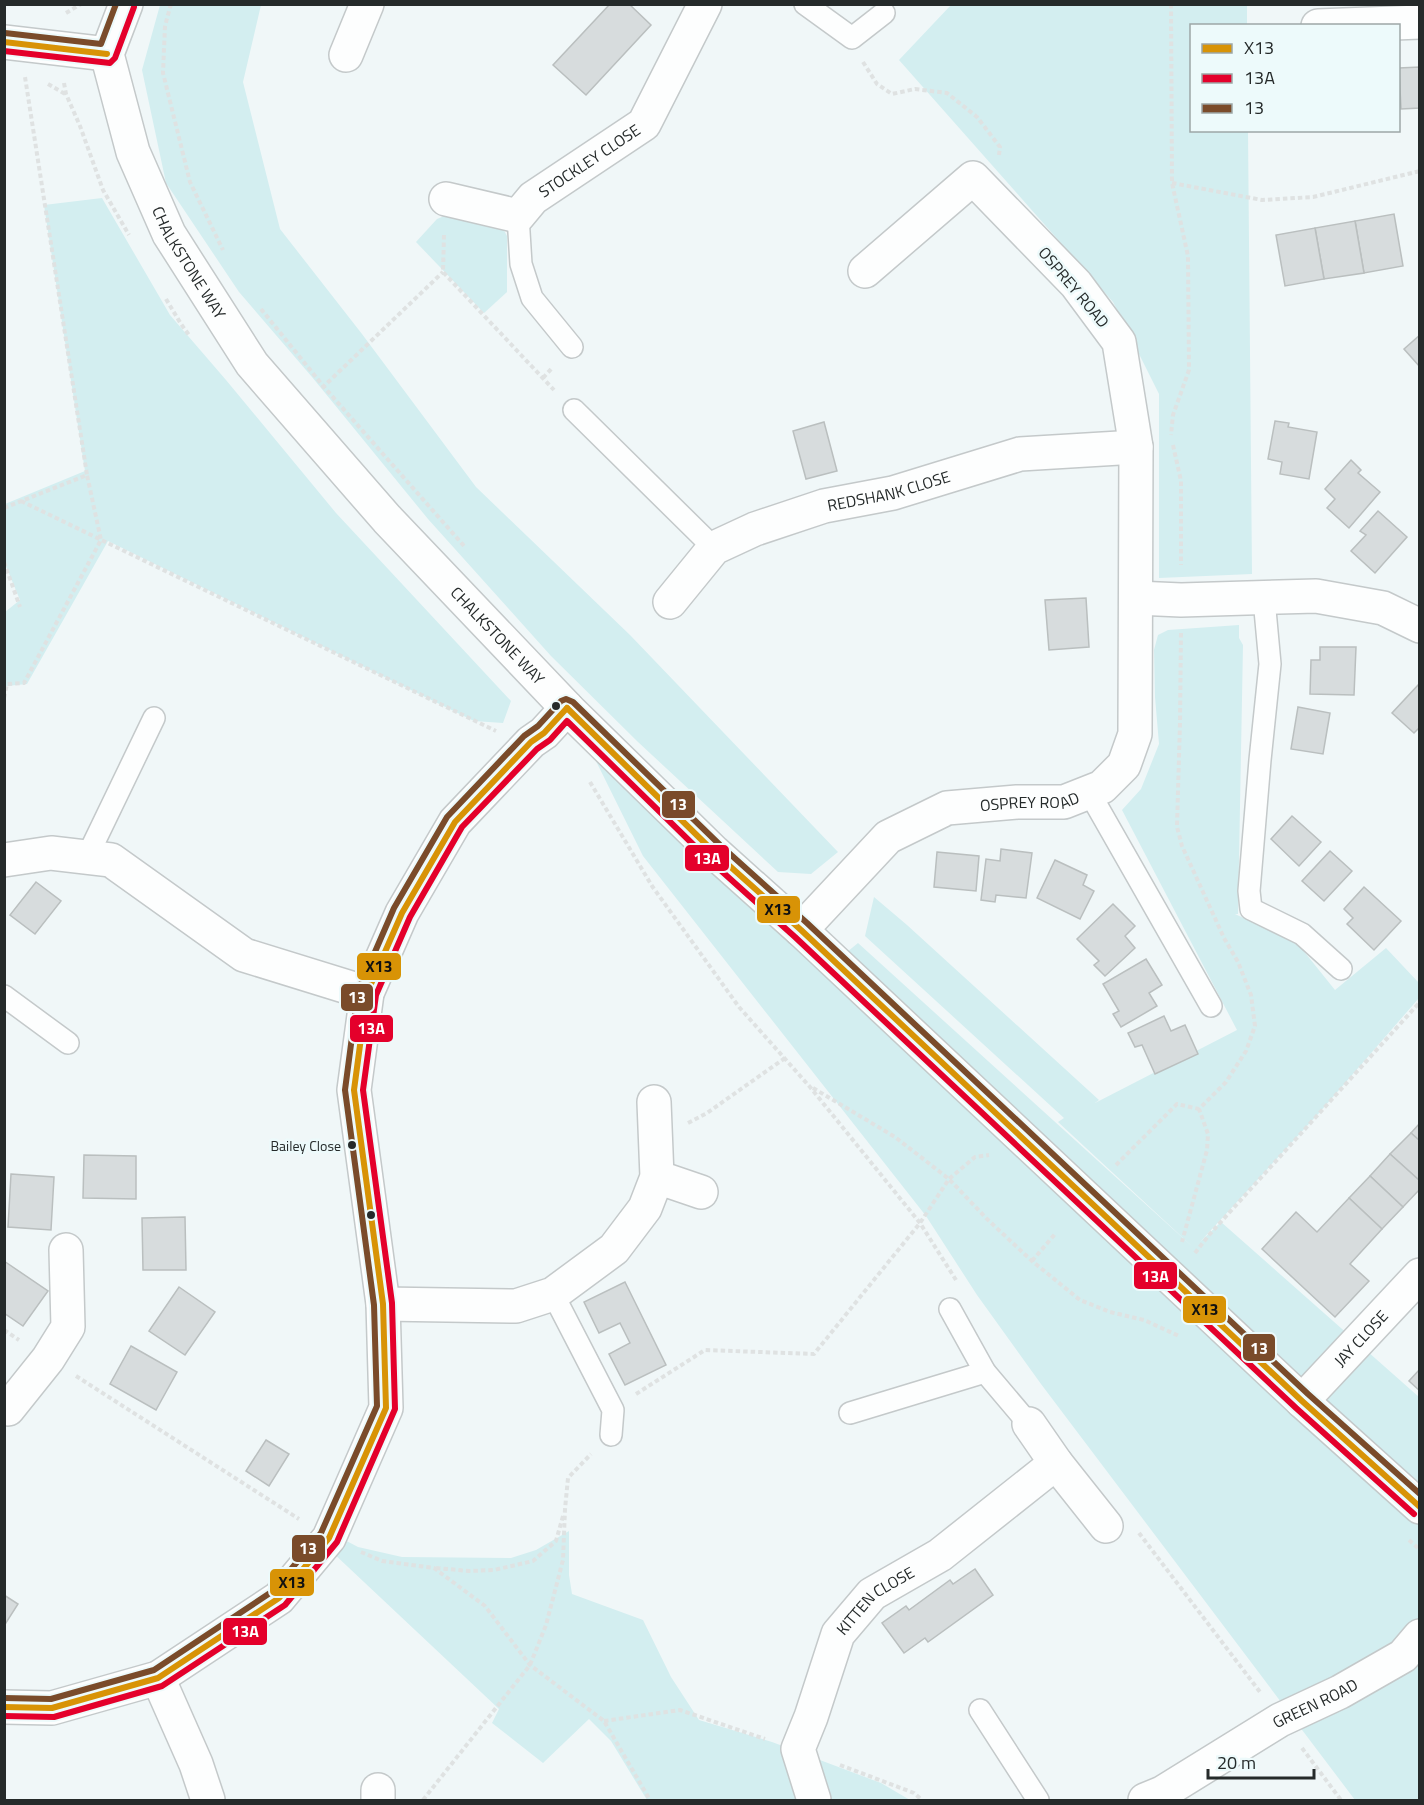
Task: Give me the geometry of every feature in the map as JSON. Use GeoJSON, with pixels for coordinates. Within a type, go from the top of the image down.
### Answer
{"type":"FeatureCollection","features":[{"type":"Feature","properties":{"kind":"street"},"geometry":{"type":"LineString","coordinates":[[4,42],[107,54],[126,4]]}},
{"type":"Feature","properties":{"kind":"street"},"geometry":{"type":"LineString","coordinates":[[346,55],[367,4]]}},
{"type":"Feature","properties":{"kind":"street","name":"STOCKLEY CLOSE"},"geometry":{"type":"LineString","coordinates":[[518,216],[533,198],[644,124],[705,4]]}},
{"type":"Feature","properties":{"kind":"street"},"geometry":{"type":"LineString","coordinates":[[1368,24],[1419,22]]}},
{"type":"Feature","properties":{"kind":"street","name":"CHALKSTONE WAY"},"geometry":{"type":"LineString","coordinates":[[107,54],[133,152],[169,234],[252,364],[387,519],[567,708],[714,852],[801,930],[1302,1401],[1419,1507]]}},
{"type":"Feature","properties":{"kind":"street","name":"OSPREY ROAD"},"geometry":{"type":"LineString","coordinates":[[801,930],[888,837],[946,808],[1017,802],[1064,802],[1102,787],[1124,765],[1135,734],[1136,447],[1119,342],[1076,284],[974,178],[865,271]]}},
{"type":"Feature","properties":{"kind":"street"},"geometry":{"type":"LineString","coordinates":[[446,199],[518,216]]}},
{"type":"Feature","properties":{"kind":"street","name":"REDSHANK CLOSE"},"geometry":{"type":"LineString","coordinates":[[670,602],[714,548],[755,529],[824,506],[892,493],[1020,454],[1136,447]]}},
{"type":"Feature","properties":{"kind":"street"},"geometry":{"type":"LineString","coordinates":[[1136,598],[1181,600],[1316,596],[1383,608],[1419,626]]}},
{"type":"Feature","properties":{"kind":"street"},"geometry":{"type":"LineString","coordinates":[[4,1707],[51,1708],[158,1678],[279,1598],[329,1538],[386,1408],[383,1304],[354,1090],[367,993],[402,913],[455,822],[531,742],[544,733],[567,708]]}},
{"type":"Feature","properties":{"kind":"street"},"geometry":{"type":"LineString","coordinates":[[4,860],[51,853],[111,860],[244,956],[367,993]]}},
{"type":"Feature","properties":{"kind":"street"},"geometry":{"type":"LineString","coordinates":[[383,1304],[516,1306],[553,1294],[614,1249],[645,1208],[657,1177],[654,1102]]}},
{"type":"Feature","properties":{"kind":"street"},"geometry":{"type":"LineString","coordinates":[[657,1177],[701,1192]]}},
{"type":"Feature","properties":{"kind":"street"},"geometry":{"type":"LineString","coordinates":[[4,1407],[8,1409],[48,1359],[68,1326],[66,1250]]}},
{"type":"Feature","properties":{"kind":"street","name":"JAY CLOSE"},"geometry":{"type":"LineString","coordinates":[[1302,1401],[1419,1275]]}},
{"type":"Feature","properties":{"kind":"street"},"geometry":{"type":"LineString","coordinates":[[1029,1424],[1056,1462],[1121,1528]]}},
{"type":"Feature","properties":{"kind":"street","name":"KITTEN CLOSE"},"geometry":{"type":"LineString","coordinates":[[814,1800],[798,1749],[838,1634],[872,1594],[940,1555],[1056,1462]]}},
{"type":"Feature","properties":{"kind":"street","name":"GREEN ROAD"},"geometry":{"type":"LineString","coordinates":[[1145,1800],[1162,1793],[1280,1720],[1340,1692],[1403,1656],[1419,1636]]}},
{"type":"Feature","properties":{"kind":"street"},"geometry":{"type":"LineString","coordinates":[[158,1678],[196,1764],[208,1800]]}},
{"type":"Feature","properties":{"kind":"lane"},"geometry":{"type":"LineString","coordinates":[[805,4],[852,38],[884,13]]}},
{"type":"Feature","properties":{"kind":"lane"},"geometry":{"type":"LineString","coordinates":[[518,216],[521,264],[532,298],[572,347]]}},
{"type":"Feature","properties":{"kind":"lane"},"geometry":{"type":"LineString","coordinates":[[574,410],[714,548]]}},
{"type":"Feature","properties":{"kind":"lane"},"geometry":{"type":"LineString","coordinates":[[1264,599],[1270,664],[1249,891],[1251,909],[1302,933],[1341,969]]}},
{"type":"Feature","properties":{"kind":"lane"},"geometry":{"type":"LineString","coordinates":[[87,857],[154,718]]}},
{"type":"Feature","properties":{"kind":"lane"},"geometry":{"type":"LineString","coordinates":[[1089,792],[1211,1006]]}},
{"type":"Feature","properties":{"kind":"lane"},"geometry":{"type":"LineString","coordinates":[[4,996],[68,1043]]}},
{"type":"Feature","properties":{"kind":"lane"},"geometry":{"type":"LineString","coordinates":[[553,1294],[612,1410],[611,1434]]}},
{"type":"Feature","properties":{"kind":"lane"},"geometry":{"type":"LineString","coordinates":[[950,1309],[985,1372],[1029,1424]]}},
{"type":"Feature","properties":{"kind":"lane"},"geometry":{"type":"LineString","coordinates":[[850,1413],[985,1372]]}},
{"type":"Feature","properties":{"kind":"lane"},"geometry":{"type":"LineString","coordinates":[[980,1710],[1038,1800]]}},
{"type":"Feature","properties":{"kind":"path"},"geometry":{"type":"LineString","coordinates":[[171,4],[165,26],[163,74],[189,182],[225,252]]}},
{"type":"Feature","properties":{"kind":"path"},"geometry":{"type":"LineString","coordinates":[[1171,4],[1172,183],[1188,256],[1189,370],[1173,415],[1171,438],[1181,481],[1177,827],[1182,846],[1224,938],[1238,962],[1251,995],[1255,1026],[1246,1051],[1226,1082],[1199,1108]]}},
{"type":"Feature","properties":{"kind":"path"},"geometry":{"type":"LineString","coordinates":[[852,38],[860,57],[877,84],[892,94],[915,89],[947,93],[977,117],[1000,147],[995,198]]}},
{"type":"Feature","properties":{"kind":"path"},"geometry":{"type":"LineString","coordinates":[[4,698],[7,684],[24,683],[101,540],[87,475],[24,71]]}},
{"type":"Feature","properties":{"kind":"path"},"geometry":{"type":"LineString","coordinates":[[1172,183],[1262,201],[1313,197],[1419,171]]}},
{"type":"Feature","properties":{"kind":"path"},"geometry":{"type":"LineString","coordinates":[[295,412],[443,272],[446,199]]}},
{"type":"Feature","properties":{"kind":"path"},"geometry":{"type":"LineString","coordinates":[[443,272],[574,410]]}},
{"type":"Feature","properties":{"kind":"path"},"geometry":{"type":"LineString","coordinates":[[261,309],[324,387],[466,548]]}},
{"type":"Feature","properties":{"kind":"path"},"geometry":{"type":"LineString","coordinates":[[4,508],[87,475]]}},
{"type":"Feature","properties":{"kind":"path"},"geometry":{"type":"LineString","coordinates":[[21,501],[498,733]]}},
{"type":"Feature","properties":{"kind":"path"},"geometry":{"type":"LineString","coordinates":[[4,562],[20,606]]}},
{"type":"Feature","properties":{"kind":"path"},"geometry":{"type":"LineString","coordinates":[[586,776],[652,886],[740,1007],[810,1087],[920,1223]]}},
{"type":"Feature","properties":{"kind":"path"},"geometry":{"type":"LineString","coordinates":[[1191,1259],[1209,1235],[1419,1002]]}},
{"type":"Feature","properties":{"kind":"path"},"geometry":{"type":"LineString","coordinates":[[656,1141],[707,1113],[785,1058]]}},
{"type":"Feature","properties":{"kind":"path"},"geometry":{"type":"LineString","coordinates":[[810,1087],[895,1137],[949,1179],[1032,1261],[1080,1300],[1110,1312],[1144,1320],[1181,1337]]}},
{"type":"Feature","properties":{"kind":"path"},"geometry":{"type":"LineString","coordinates":[[1116,1165],[1177,1104],[1199,1108]]}},
{"type":"Feature","properties":{"kind":"path"},"geometry":{"type":"LineString","coordinates":[[1180,1249],[1207,1150],[1208,1134],[1199,1108]]}},
{"type":"Feature","properties":{"kind":"path"},"geometry":{"type":"LineString","coordinates":[[612,1410],[705,1350],[814,1354],[920,1223],[949,1179],[975,1157],[1003,1151],[1018,1133]]}},
{"type":"Feature","properties":{"kind":"path"},"geometry":{"type":"LineString","coordinates":[[1032,1261],[1055,1234]]}},
{"type":"Feature","properties":{"kind":"path"},"geometry":{"type":"LineString","coordinates":[[423,1800],[530,1665],[546,1625],[563,1560],[564,1509],[568,1478],[611,1434]]}},
{"type":"Feature","properties":{"kind":"path"},"geometry":{"type":"LineString","coordinates":[[434,1568],[470,1572],[494,1570],[533,1561],[556,1541],[564,1509]]}},
{"type":"Feature","properties":{"kind":"path"},"geometry":{"type":"LineString","coordinates":[[1121,1528],[1280,1720],[1341,1800]]}},
{"type":"Feature","properties":{"kind":"path"},"geometry":{"type":"LineString","coordinates":[[1402,1534],[1419,1550]]}},
{"type":"Feature","properties":{"kind":"path"},"geometry":{"type":"LineString","coordinates":[[604,1721],[650,1800]]}},
{"type":"Feature","properties":{"kind":"shaded area"},"geometry":{"type":"Polygon","coordinates":[[[160,5],[261,5],[243,82],[280,229],[476,487],[630,635],[838,852],[811,874],[778,872],[638,742],[551,656],[428,519],[239,292],[166,183],[142,70],[160,5]]]}},
{"type":"Feature","properties":{"kind":"shaded area"},"geometry":{"type":"Polygon","coordinates":[[[951,5],[1247,5],[1247,24],[1190,24],[1190,132],[1248,132],[1252,574],[1159,578],[1159,394],[1113,302],[899,60],[951,5]]]}},
{"type":"Feature","properties":{"kind":"shaded area"},"geometry":{"type":"Polygon","coordinates":[[[102,198],[170,315],[336,513],[511,701],[503,723],[474,721],[108,541],[27,684],[6,686],[5,694],[5,612],[20,600],[5,564],[5,504],[85,471],[44,205],[102,198]]]}},
{"type":"Feature","properties":{"kind":"shaded area"},"geometry":{"type":"Polygon","coordinates":[[[456,211],[501,225],[507,236],[507,292],[484,313],[416,242],[437,219],[456,211]]]}},
{"type":"Feature","properties":{"kind":"shaded area"},"geometry":{"type":"Polygon","coordinates":[[[1239,625],[1239,638],[1243,645],[1238,914],[1235,914],[1298,944],[1335,990],[1386,948],[1419,983],[1419,998],[1319,1113],[1200,1242],[1221,1222],[1419,1397],[1419,1800],[1355,1800],[1041,1384],[977,1295],[926,1216],[643,856],[590,749],[830,966],[858,943],[1195,1249],[1058,1122],[1064,1118],[865,936],[874,897],[1099,1100],[1095,1103],[1237,1030],[1122,810],[1141,789],[1159,744],[1154,650],[1158,635],[1168,630],[1239,625]]]}},
{"type":"Feature","properties":{"kind":"shaded area"},"geometry":{"type":"Polygon","coordinates":[[[569,1531],[569,1575],[572,1594],[643,1620],[671,1677],[699,1720],[772,1742],[881,1783],[910,1800],[647,1800],[611,1741],[589,1719],[543,1763],[492,1723],[499,1709],[331,1551],[339,1537],[358,1547],[402,1557],[511,1558],[536,1550],[569,1531]]]}},
{"type":"Feature","properties":{"kind":"building"},"geometry":{"type":"Polygon","coordinates":[[[610,4],[629,4],[651,25],[586,95],[553,65],[610,4]]]}},
{"type":"Feature","properties":{"kind":"building"},"geometry":{"type":"Polygon","coordinates":[[[1420,67],[1420,108],[1401,109],[1400,68],[1420,67]]]}},
{"type":"Feature","properties":{"kind":"building"},"geometry":{"type":"Polygon","coordinates":[[[1394,214],[1403,266],[1364,273],[1355,221],[1394,214]]]}},
{"type":"Feature","properties":{"kind":"building"},"geometry":{"type":"Polygon","coordinates":[[[1355,221],[1364,273],[1324,279],[1315,228],[1355,221]]]}},
{"type":"Feature","properties":{"kind":"building"},"geometry":{"type":"Polygon","coordinates":[[[1315,228],[1324,279],[1285,286],[1276,235],[1315,228]]]}},
{"type":"Feature","properties":{"kind":"building"},"geometry":{"type":"Polygon","coordinates":[[[1420,335],[1420,367],[1404,349],[1420,335]]]}},
{"type":"Feature","properties":{"kind":"building"},"geometry":{"type":"Polygon","coordinates":[[[1275,421],[1289,423],[1288,427],[1317,432],[1309,479],[1280,474],[1282,462],[1268,459],[1275,421]]]}},
{"type":"Feature","properties":{"kind":"building"},"geometry":{"type":"Polygon","coordinates":[[[824,422],[837,471],[806,479],[793,431],[824,422]]]}},
{"type":"Feature","properties":{"kind":"building"},"geometry":{"type":"Polygon","coordinates":[[[1351,460],[1361,470],[1358,473],[1380,492],[1349,528],[1327,508],[1335,499],[1325,489],[1351,460]]]}},
{"type":"Feature","properties":{"kind":"building"},"geometry":{"type":"Polygon","coordinates":[[[1378,511],[1407,537],[1375,573],[1351,551],[1366,535],[1360,531],[1378,511]]]}},
{"type":"Feature","properties":{"kind":"building"},"geometry":{"type":"Polygon","coordinates":[[[1086,598],[1089,647],[1049,650],[1045,600],[1086,598]]]}},
{"type":"Feature","properties":{"kind":"building"},"geometry":{"type":"Polygon","coordinates":[[[1320,647],[1356,647],[1354,695],[1310,694],[1311,660],[1320,660],[1320,647]]]}},
{"type":"Feature","properties":{"kind":"building"},"geometry":{"type":"Polygon","coordinates":[[[1420,683],[1420,727],[1414,733],[1392,713],[1420,683]]]}},
{"type":"Feature","properties":{"kind":"building"},"geometry":{"type":"Polygon","coordinates":[[[1298,707],[1330,713],[1323,754],[1291,749],[1298,707]]]}},
{"type":"Feature","properties":{"kind":"building"},"geometry":{"type":"Polygon","coordinates":[[[1292,816],[1321,842],[1299,866],[1271,839],[1292,816]]]}},
{"type":"Feature","properties":{"kind":"building"},"geometry":{"type":"Polygon","coordinates":[[[1001,849],[1032,853],[1026,898],[996,895],[995,902],[981,900],[986,859],[1000,861],[1001,849]]]}},
{"type":"Feature","properties":{"kind":"building"},"geometry":{"type":"Polygon","coordinates":[[[1330,851],[1352,871],[1324,901],[1302,881],[1330,851]]]}},
{"type":"Feature","properties":{"kind":"building"},"geometry":{"type":"Polygon","coordinates":[[[937,852],[979,856],[976,891],[934,887],[937,852]]]}},
{"type":"Feature","properties":{"kind":"building"},"geometry":{"type":"Polygon","coordinates":[[[1055,860],[1087,875],[1083,885],[1094,891],[1080,919],[1037,898],[1055,860]]]}},
{"type":"Feature","properties":{"kind":"building"},"geometry":{"type":"Polygon","coordinates":[[[36,882],[61,901],[35,934],[10,915],[36,882]]]}},
{"type":"Feature","properties":{"kind":"building"},"geometry":{"type":"Polygon","coordinates":[[[1364,887],[1401,921],[1374,950],[1347,924],[1353,918],[1344,909],[1364,887]]]}},
{"type":"Feature","properties":{"kind":"building"},"geometry":{"type":"Polygon","coordinates":[[[1113,904],[1135,926],[1125,936],[1135,948],[1105,976],[1094,965],[1099,961],[1077,939],[1113,904]]]}},
{"type":"Feature","properties":{"kind":"building"},"geometry":{"type":"Polygon","coordinates":[[[1146,959],[1162,985],[1149,993],[1157,1006],[1121,1027],[1113,1014],[1119,1011],[1103,984],[1146,959]]]}},
{"type":"Feature","properties":{"kind":"building"},"geometry":{"type":"Polygon","coordinates":[[[1164,1016],[1171,1031],[1185,1025],[1198,1054],[1155,1074],[1142,1045],[1135,1047],[1128,1033],[1164,1016]]]}},
{"type":"Feature","properties":{"kind":"building"},"geometry":{"type":"Polygon","coordinates":[[[1420,1123],[1420,1141],[1411,1133],[1420,1123]]]}},
{"type":"Feature","properties":{"kind":"building"},"geometry":{"type":"Polygon","coordinates":[[[1411,1133],[1420,1141],[1420,1181],[1390,1154],[1411,1133]]]}},
{"type":"Feature","properties":{"kind":"building"},"geometry":{"type":"Polygon","coordinates":[[[1390,1154],[1420,1181],[1420,1189],[1403,1207],[1370,1176],[1390,1154]]]}},
{"type":"Feature","properties":{"kind":"building"},"geometry":{"type":"Polygon","coordinates":[[[84,1155],[136,1156],[136,1199],[83,1198],[84,1155]]]}},
{"type":"Feature","properties":{"kind":"building"},"geometry":{"type":"Polygon","coordinates":[[[11,1174],[54,1177],[51,1230],[8,1227],[11,1174]]]}},
{"type":"Feature","properties":{"kind":"building"},"geometry":{"type":"Polygon","coordinates":[[[1370,1176],[1403,1207],[1382,1229],[1349,1198],[1370,1176]]]}},
{"type":"Feature","properties":{"kind":"building"},"geometry":{"type":"Polygon","coordinates":[[[1349,1198],[1382,1229],[1350,1264],[1369,1281],[1335,1317],[1262,1249],[1296,1212],[1317,1232],[1349,1198]]]}},
{"type":"Feature","properties":{"kind":"building"},"geometry":{"type":"Polygon","coordinates":[[[185,1217],[186,1270],[143,1270],[142,1218],[185,1217]]]}},
{"type":"Feature","properties":{"kind":"building"},"geometry":{"type":"Polygon","coordinates":[[[4,1261],[48,1291],[23,1326],[4,1313],[4,1261]]]}},
{"type":"Feature","properties":{"kind":"building"},"geometry":{"type":"Polygon","coordinates":[[[625,1282],[666,1365],[625,1385],[609,1354],[630,1343],[620,1323],[599,1333],[584,1302],[625,1282]]]}},
{"type":"Feature","properties":{"kind":"building"},"geometry":{"type":"Polygon","coordinates":[[[179,1287],[215,1312],[185,1355],[149,1331],[179,1287]]]}},
{"type":"Feature","properties":{"kind":"building"},"geometry":{"type":"Polygon","coordinates":[[[131,1346],[177,1372],[156,1410],[110,1384],[131,1346]]]}},
{"type":"Feature","properties":{"kind":"building"},"geometry":{"type":"Polygon","coordinates":[[[1420,1369],[1420,1391],[1409,1381],[1420,1369]]]}},
{"type":"Feature","properties":{"kind":"building"},"geometry":{"type":"Polygon","coordinates":[[[266,1440],[289,1454],[269,1486],[246,1471],[266,1440]]]}},
{"type":"Feature","properties":{"kind":"building"},"geometry":{"type":"Polygon","coordinates":[[[975,1569],[993,1595],[928,1642],[925,1638],[904,1653],[882,1623],[906,1606],[909,1610],[950,1580],[953,1584],[975,1569]]]}},
{"type":"Feature","properties":{"kind":"building"},"geometry":{"type":"Polygon","coordinates":[[[4,1595],[18,1604],[4,1626],[4,1595]]]}},
{"type":"Feature","properties":{"kind":"transit line","name":"13"},"geometry":{"type":"LineString","coordinates":[[5,33],[101,44],[116,4]]}},
{"type":"Feature","properties":{"kind":"transit line","name":"13A"},"geometry":{"type":"LineString","coordinates":[[4,51],[110,63],[115,58],[134,7]]}},
{"type":"Feature","properties":{"kind":"transit line","name":"X13"},"geometry":{"type":"LineString","coordinates":[[4,42],[107,54]]}},
{"type":"Feature","properties":{"kind":"transit line","name":"13"},"geometry":{"type":"LineString","coordinates":[[4,1698],[51,1699],[154,1670],[273,1591],[321,1533],[377,1406],[374,1305],[345,1090],[358,991],[394,908],[447,817],[524,736],[538,726],[561,701],[566,699],[573,702],[720,845],[807,923],[1308,1394],[1420,1494]]}},
{"type":"Feature","properties":{"kind":"transit line","name":"X13"},"geometry":{"type":"LineString","coordinates":[[567,708],[714,852],[801,930],[1302,1401],[1420,1507]]}},
{"type":"Feature","properties":{"kind":"transit line","name":"X13"},"geometry":{"type":"LineString","coordinates":[[4,1707],[52,1708],[158,1678],[279,1598],[329,1538],[386,1408],[383,1304],[354,1090],[367,993],[402,913],[455,822],[531,742],[544,733],[567,708]]}},
{"type":"Feature","properties":{"kind":"transit line","name":"13A"},"geometry":{"type":"LineString","coordinates":[[4,1716],[54,1717],[162,1686],[285,1605],[337,1542],[395,1409],[392,1303],[363,1090],[376,995],[410,917],[462,827],[567,721],[708,859],[795,937],[1296,1408],[1414,1514]]}},
{"type":"Feature","properties":{"kind":"place","name":"Bailey Close"},"geometry":{"type":"Point","coordinates":[352,1145]}}]}
